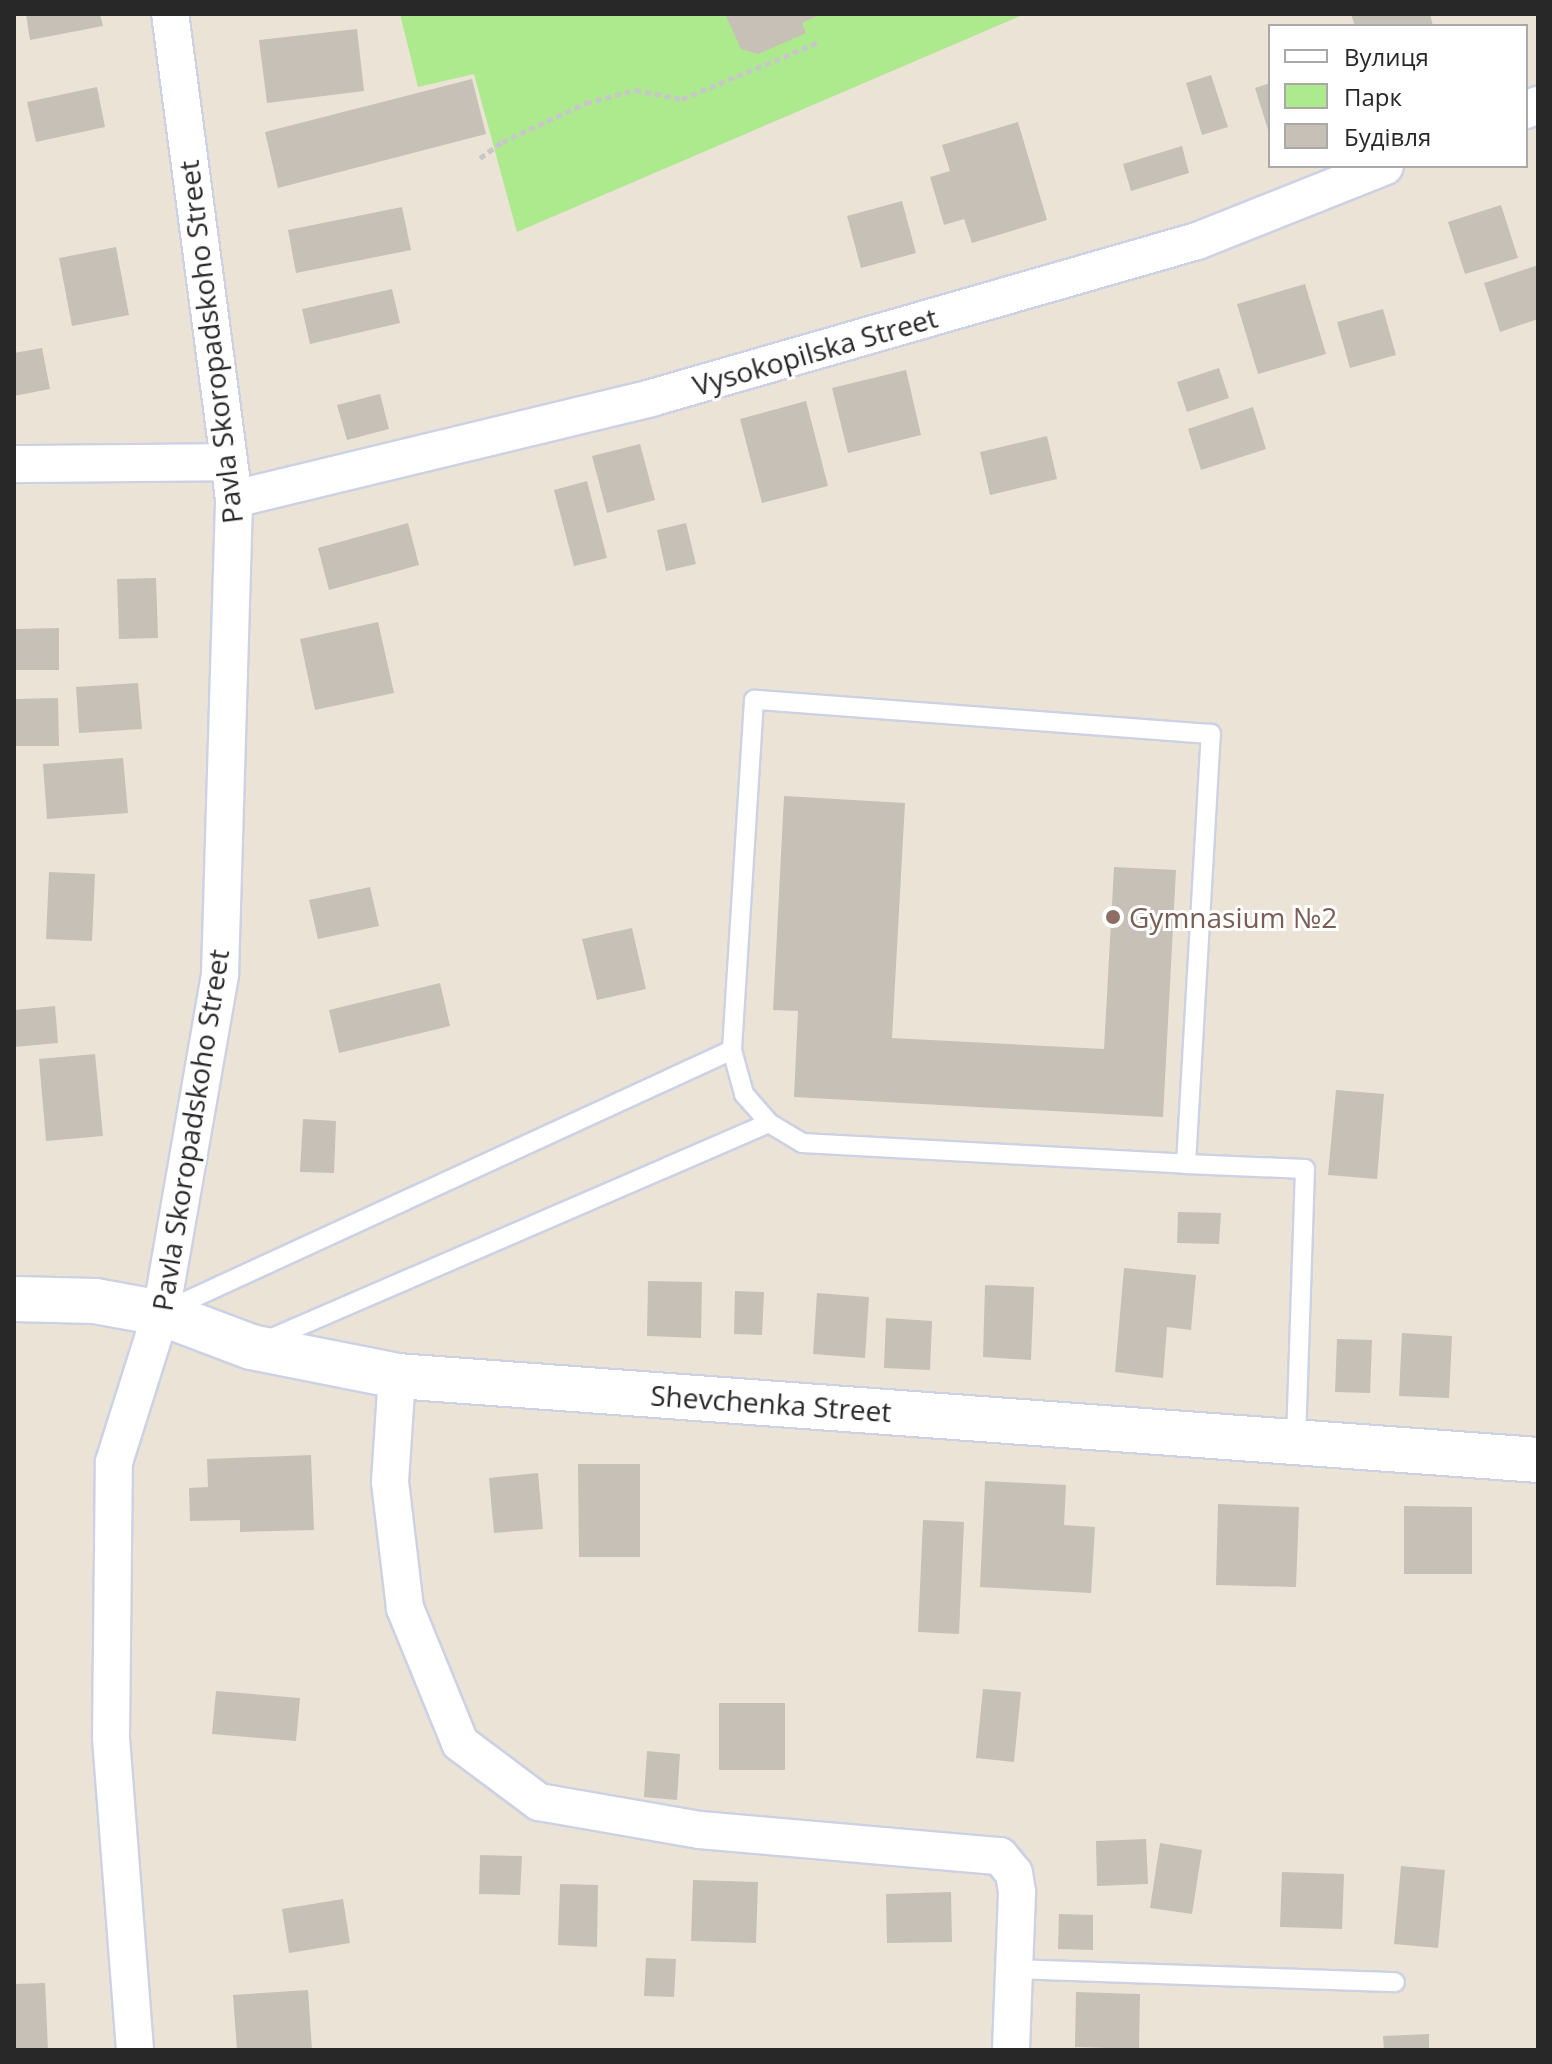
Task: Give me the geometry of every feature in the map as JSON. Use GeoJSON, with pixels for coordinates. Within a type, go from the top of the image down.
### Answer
{"type":"FeatureCollection","features":[{"type":"Feature","properties":{"kind":"street","name":"Pavla Skoropadskoho Street"},"geometry":{"type":"LineString","coordinates":[[135,2050],[111,1738],[114,1462],[161,1313],[220,974],[234,499],[170,14]]}},
{"type":"Feature","properties":{"kind":"street","name":"Vysokopilska Street"},"geometry":{"type":"LineString","coordinates":[[234,499],[651,398],[1197,241],[1380,168]]}},
{"type":"Feature","properties":{"kind":"street"},"geometry":{"type":"LineString","coordinates":[[14,464],[229,462]]}},
{"type":"Feature","properties":{"kind":"street","name":"Shevchenka Street"},"geometry":{"type":"LineString","coordinates":[[14,1299],[95,1301],[161,1313],[251,1347],[397,1376],[1538,1460]]}},
{"type":"Feature","properties":{"kind":"street"},"geometry":{"type":"LineString","coordinates":[[397,1376],[390,1482],[405,1608],[460,1743],[539,1802],[700,1830],[1000,1856],[1014,1873],[1017,1893],[1011,2050]]}},
{"type":"Feature","properties":{"kind":"lane"},"geometry":{"type":"LineString","coordinates":[[1186,1164],[1211,734],[754,700],[732,1050],[744,1094],[769,1123],[802,1143],[1186,1164],[1305,1169],[1296,1442]]}},
{"type":"Feature","properties":{"kind":"lane"},"geometry":{"type":"LineString","coordinates":[[161,1313],[732,1050]]}},
{"type":"Feature","properties":{"kind":"lane"},"geometry":{"type":"LineString","coordinates":[[251,1347],[769,1123]]}},
{"type":"Feature","properties":{"kind":"lane"},"geometry":{"type":"LineString","coordinates":[[1015,1969],[1395,1982]]}},
{"type":"Feature","properties":{"kind":"path"},"geometry":{"type":"LineString","coordinates":[[480,158],[502,142],[586,103],[635,90],[682,99],[819,42]]}},
{"type":"Feature","properties":{"kind":"green space"},"geometry":{"type":"Polygon","coordinates":[[[400,14],[1025,14],[517,232],[474,74],[418,87],[400,14]]]}},
{"type":"Feature","properties":{"kind":"building"},"geometry":{"type":"Polygon","coordinates":[[[26,14],[100,14],[103,26],[30,40],[26,14]]]}},
{"type":"Feature","properties":{"kind":"building"},"geometry":{"type":"Polygon","coordinates":[[[725,14],[821,14],[802,23],[806,33],[758,54],[741,49],[725,14]]]}},
{"type":"Feature","properties":{"kind":"building"},"geometry":{"type":"Polygon","coordinates":[[[1351,14],[1430,14],[1432,24],[1354,24],[1351,14]]]}},
{"type":"Feature","properties":{"kind":"building"},"geometry":{"type":"Polygon","coordinates":[[[357,29],[364,91],[267,103],[259,40],[357,29]]]}},
{"type":"Feature","properties":{"kind":"building"},"geometry":{"type":"Polygon","coordinates":[[[1211,75],[1228,127],[1202,135],[1186,83],[1211,75]]]}},
{"type":"Feature","properties":{"kind":"building"},"geometry":{"type":"Polygon","coordinates":[[[472,79],[486,134],[278,188],[265,132],[472,79]]]}},
{"type":"Feature","properties":{"kind":"building"},"geometry":{"type":"Polygon","coordinates":[[[1268,84],[1268,130],[1255,88],[1268,84]]]}},
{"type":"Feature","properties":{"kind":"building"},"geometry":{"type":"Polygon","coordinates":[[[97,87],[105,127],[36,142],[27,102],[97,87]]]}},
{"type":"Feature","properties":{"kind":"building"},"geometry":{"type":"Polygon","coordinates":[[[1018,122],[1047,220],[972,243],[964,219],[944,225],[930,177],[950,171],[942,145],[1018,122]]]}},
{"type":"Feature","properties":{"kind":"building"},"geometry":{"type":"Polygon","coordinates":[[[1182,146],[1189,173],[1131,191],[1123,164],[1182,146]]]}},
{"type":"Feature","properties":{"kind":"building"},"geometry":{"type":"Polygon","coordinates":[[[902,201],[916,253],[861,268],[847,216],[902,201]]]}},
{"type":"Feature","properties":{"kind":"building"},"geometry":{"type":"Polygon","coordinates":[[[1501,205],[1518,258],[1465,274],[1448,222],[1501,205]]]}},
{"type":"Feature","properties":{"kind":"building"},"geometry":{"type":"Polygon","coordinates":[[[402,207],[411,250],[296,273],[288,230],[402,207]]]}},
{"type":"Feature","properties":{"kind":"building"},"geometry":{"type":"Polygon","coordinates":[[[116,247],[129,315],[72,326],[59,258],[116,247]]]}},
{"type":"Feature","properties":{"kind":"building"},"geometry":{"type":"Polygon","coordinates":[[[1538,265],[1538,319],[1500,332],[1484,283],[1538,265]]]}},
{"type":"Feature","properties":{"kind":"building"},"geometry":{"type":"Polygon","coordinates":[[[1305,284],[1326,354],[1258,374],[1237,304],[1305,284]]]}},
{"type":"Feature","properties":{"kind":"building"},"geometry":{"type":"Polygon","coordinates":[[[392,289],[400,323],[310,344],[302,309],[392,289]]]}},
{"type":"Feature","properties":{"kind":"building"},"geometry":{"type":"Polygon","coordinates":[[[1383,309],[1396,355],[1350,368],[1337,322],[1383,309]]]}},
{"type":"Feature","properties":{"kind":"building"},"geometry":{"type":"Polygon","coordinates":[[[42,348],[50,389],[14,396],[14,353],[42,348]]]}},
{"type":"Feature","properties":{"kind":"building"},"geometry":{"type":"Polygon","coordinates":[[[1219,368],[1229,398],[1187,412],[1177,382],[1219,368]]]}},
{"type":"Feature","properties":{"kind":"building"},"geometry":{"type":"Polygon","coordinates":[[[906,370],[921,435],[848,453],[832,388],[906,370]]]}},
{"type":"Feature","properties":{"kind":"building"},"geometry":{"type":"Polygon","coordinates":[[[380,394],[389,429],[347,440],[337,405],[380,394]]]}},
{"type":"Feature","properties":{"kind":"building"},"geometry":{"type":"Polygon","coordinates":[[[806,401],[828,486],[762,503],[740,419],[806,401]]]}},
{"type":"Feature","properties":{"kind":"building"},"geometry":{"type":"Polygon","coordinates":[[[1253,407],[1266,449],[1201,470],[1188,429],[1253,407]]]}},
{"type":"Feature","properties":{"kind":"building"},"geometry":{"type":"Polygon","coordinates":[[[1047,436],[1057,479],[990,495],[980,452],[1047,436]]]}},
{"type":"Feature","properties":{"kind":"building"},"geometry":{"type":"Polygon","coordinates":[[[640,444],[655,500],[607,513],[592,456],[640,444]]]}},
{"type":"Feature","properties":{"kind":"building"},"geometry":{"type":"Polygon","coordinates":[[[587,481],[607,558],[574,566],[554,490],[587,481]]]}},
{"type":"Feature","properties":{"kind":"building"},"geometry":{"type":"Polygon","coordinates":[[[408,523],[419,565],[329,590],[318,548],[408,523]]]}},
{"type":"Feature","properties":{"kind":"building"},"geometry":{"type":"Polygon","coordinates":[[[686,523],[696,564],[666,571],[657,530],[686,523]]]}},
{"type":"Feature","properties":{"kind":"building"},"geometry":{"type":"Polygon","coordinates":[[[156,578],[158,638],[119,639],[117,579],[156,578]]]}},
{"type":"Feature","properties":{"kind":"building"},"geometry":{"type":"Polygon","coordinates":[[[378,622],[394,693],[315,710],[300,639],[378,622]]]}},
{"type":"Feature","properties":{"kind":"building"},"geometry":{"type":"Polygon","coordinates":[[[59,628],[59,670],[14,670],[14,629],[59,628]]]}},
{"type":"Feature","properties":{"kind":"building"},"geometry":{"type":"Polygon","coordinates":[[[138,683],[142,729],[79,733],[76,687],[138,683]]]}},
{"type":"Feature","properties":{"kind":"building"},"geometry":{"type":"Polygon","coordinates":[[[58,698],[59,746],[14,746],[14,699],[58,698]]]}},
{"type":"Feature","properties":{"kind":"building"},"geometry":{"type":"Polygon","coordinates":[[[123,758],[128,813],[47,819],[43,764],[123,758]]]}},
{"type":"Feature","properties":{"kind":"building"},"geometry":{"type":"Polygon","coordinates":[[[784,796],[905,803],[892,1038],[1104,1049],[1114,867],[1176,870],[1163,1117],[794,1097],[798,1011],[773,1010],[784,796]]]}},
{"type":"Feature","properties":{"kind":"building"},"geometry":{"type":"Polygon","coordinates":[[[49,872],[95,874],[92,941],[46,939],[49,872]]]}},
{"type":"Feature","properties":{"kind":"building"},"geometry":{"type":"Polygon","coordinates":[[[370,887],[379,926],[318,939],[309,900],[370,887]]]}},
{"type":"Feature","properties":{"kind":"building"},"geometry":{"type":"Polygon","coordinates":[[[632,928],[646,989],[597,1000],[582,939],[632,928]]]}},
{"type":"Feature","properties":{"kind":"building"},"geometry":{"type":"Polygon","coordinates":[[[440,983],[450,1026],[339,1053],[329,1010],[440,983]]]}},
{"type":"Feature","properties":{"kind":"building"},"geometry":{"type":"Polygon","coordinates":[[[55,1006],[58,1043],[14,1047],[14,1010],[55,1006]]]}},
{"type":"Feature","properties":{"kind":"building"},"geometry":{"type":"Polygon","coordinates":[[[95,1054],[103,1136],[46,1141],[39,1059],[95,1054]]]}},
{"type":"Feature","properties":{"kind":"building"},"geometry":{"type":"Polygon","coordinates":[[[1336,1090],[1384,1094],[1377,1179],[1328,1175],[1336,1090]]]}},
{"type":"Feature","properties":{"kind":"building"},"geometry":{"type":"Polygon","coordinates":[[[303,1119],[336,1121],[334,1173],[300,1172],[303,1119]]]}},
{"type":"Feature","properties":{"kind":"building"},"geometry":{"type":"Polygon","coordinates":[[[1178,1212],[1221,1213],[1219,1244],[1177,1243],[1178,1212]]]}},
{"type":"Feature","properties":{"kind":"building"},"geometry":{"type":"Polygon","coordinates":[[[1124,1268],[1196,1275],[1191,1330],[1167,1327],[1163,1378],[1115,1372],[1124,1268]]]}},
{"type":"Feature","properties":{"kind":"building"},"geometry":{"type":"Polygon","coordinates":[[[648,1281],[702,1282],[701,1338],[647,1336],[648,1281]]]}},
{"type":"Feature","properties":{"kind":"building"},"geometry":{"type":"Polygon","coordinates":[[[985,1285],[1034,1287],[1031,1360],[983,1357],[985,1285]]]}},
{"type":"Feature","properties":{"kind":"building"},"geometry":{"type":"Polygon","coordinates":[[[735,1291],[764,1292],[762,1335],[734,1334],[735,1291]]]}},
{"type":"Feature","properties":{"kind":"building"},"geometry":{"type":"Polygon","coordinates":[[[817,1293],[869,1297],[865,1358],[813,1354],[817,1293]]]}},
{"type":"Feature","properties":{"kind":"building"},"geometry":{"type":"Polygon","coordinates":[[[886,1318],[932,1321],[930,1370],[884,1368],[886,1318]]]}},
{"type":"Feature","properties":{"kind":"building"},"geometry":{"type":"Polygon","coordinates":[[[1402,1333],[1452,1336],[1449,1398],[1399,1396],[1402,1333]]]}},
{"type":"Feature","properties":{"kind":"building"},"geometry":{"type":"Polygon","coordinates":[[[1337,1339],[1372,1340],[1370,1393],[1335,1392],[1337,1339]]]}},
{"type":"Feature","properties":{"kind":"building"},"geometry":{"type":"Polygon","coordinates":[[[311,1455],[314,1530],[240,1532],[240,1520],[190,1521],[189,1488],[208,1487],[207,1459],[311,1455]]]}},
{"type":"Feature","properties":{"kind":"building"},"geometry":{"type":"Polygon","coordinates":[[[578,1464],[640,1464],[640,1557],[579,1557],[578,1464]]]}},
{"type":"Feature","properties":{"kind":"building"},"geometry":{"type":"Polygon","coordinates":[[[538,1473],[543,1529],[494,1533],[489,1478],[538,1473]]]}},
{"type":"Feature","properties":{"kind":"building"},"geometry":{"type":"Polygon","coordinates":[[[985,1481],[1066,1485],[1064,1525],[1095,1527],[1091,1593],[980,1587],[985,1481]]]}},
{"type":"Feature","properties":{"kind":"building"},"geometry":{"type":"Polygon","coordinates":[[[1218,1504],[1299,1507],[1296,1587],[1216,1585],[1218,1504]]]}},
{"type":"Feature","properties":{"kind":"building"},"geometry":{"type":"Polygon","coordinates":[[[1404,1506],[1472,1507],[1472,1574],[1404,1574],[1404,1506]]]}},
{"type":"Feature","properties":{"kind":"building"},"geometry":{"type":"Polygon","coordinates":[[[923,1520],[964,1522],[959,1634],[918,1632],[923,1520]]]}},
{"type":"Feature","properties":{"kind":"building"},"geometry":{"type":"Polygon","coordinates":[[[983,1689],[1021,1692],[1014,1762],[976,1758],[983,1689]]]}},
{"type":"Feature","properties":{"kind":"building"},"geometry":{"type":"Polygon","coordinates":[[[216,1691],[300,1698],[296,1741],[212,1734],[216,1691]]]}},
{"type":"Feature","properties":{"kind":"building"},"geometry":{"type":"Polygon","coordinates":[[[719,1703],[785,1703],[785,1770],[719,1770],[719,1703]]]}},
{"type":"Feature","properties":{"kind":"building"},"geometry":{"type":"Polygon","coordinates":[[[647,1751],[680,1754],[677,1800],[644,1797],[647,1751]]]}},
{"type":"Feature","properties":{"kind":"building"},"geometry":{"type":"Polygon","coordinates":[[[1146,1839],[1148,1884],[1097,1886],[1096,1841],[1146,1839]]]}},
{"type":"Feature","properties":{"kind":"building"},"geometry":{"type":"Polygon","coordinates":[[[1160,1843],[1202,1850],[1192,1914],[1150,1908],[1160,1843]]]}},
{"type":"Feature","properties":{"kind":"building"},"geometry":{"type":"Polygon","coordinates":[[[480,1855],[522,1856],[520,1895],[479,1894],[480,1855]]]}},
{"type":"Feature","properties":{"kind":"building"},"geometry":{"type":"Polygon","coordinates":[[[1401,1866],[1445,1870],[1438,1948],[1394,1944],[1401,1866]]]}},
{"type":"Feature","properties":{"kind":"building"},"geometry":{"type":"Polygon","coordinates":[[[1282,1872],[1344,1874],[1342,1929],[1280,1927],[1282,1872]]]}},
{"type":"Feature","properties":{"kind":"building"},"geometry":{"type":"Polygon","coordinates":[[[693,1880],[758,1882],[756,1943],[691,1941],[693,1880]]]}},
{"type":"Feature","properties":{"kind":"building"},"geometry":{"type":"Polygon","coordinates":[[[560,1884],[598,1885],[597,1947],[558,1945],[560,1884]]]}},
{"type":"Feature","properties":{"kind":"building"},"geometry":{"type":"Polygon","coordinates":[[[951,1892],[952,1942],[887,1943],[886,1894],[951,1892]]]}},
{"type":"Feature","properties":{"kind":"building"},"geometry":{"type":"Polygon","coordinates":[[[343,1899],[350,1943],[289,1953],[282,1909],[343,1899]]]}},
{"type":"Feature","properties":{"kind":"building"},"geometry":{"type":"Polygon","coordinates":[[[1059,1914],[1093,1915],[1093,1950],[1058,1949],[1059,1914]]]}},
{"type":"Feature","properties":{"kind":"building"},"geometry":{"type":"Polygon","coordinates":[[[646,1958],[676,1959],[674,1997],[644,1996],[646,1958]]]}},
{"type":"Feature","properties":{"kind":"building"},"geometry":{"type":"Polygon","coordinates":[[[45,1983],[48,2050],[14,2050],[14,1984],[45,1983]]]}},
{"type":"Feature","properties":{"kind":"building"},"geometry":{"type":"Polygon","coordinates":[[[308,1990],[312,2050],[237,2050],[233,1995],[308,1990]]]}},
{"type":"Feature","properties":{"kind":"building"},"geometry":{"type":"Polygon","coordinates":[[[1076,1992],[1140,1994],[1139,2049],[1075,2047],[1076,1992]]]}},
{"type":"Feature","properties":{"kind":"building"},"geometry":{"type":"Polygon","coordinates":[[[1429,2034],[1429,2050],[1384,2050],[1383,2036],[1429,2034]]]}},
{"type":"Feature","properties":{"kind":"place","name":"Gymnasium №2"},"geometry":{"type":"Point","coordinates":[1113,917]}}]}
